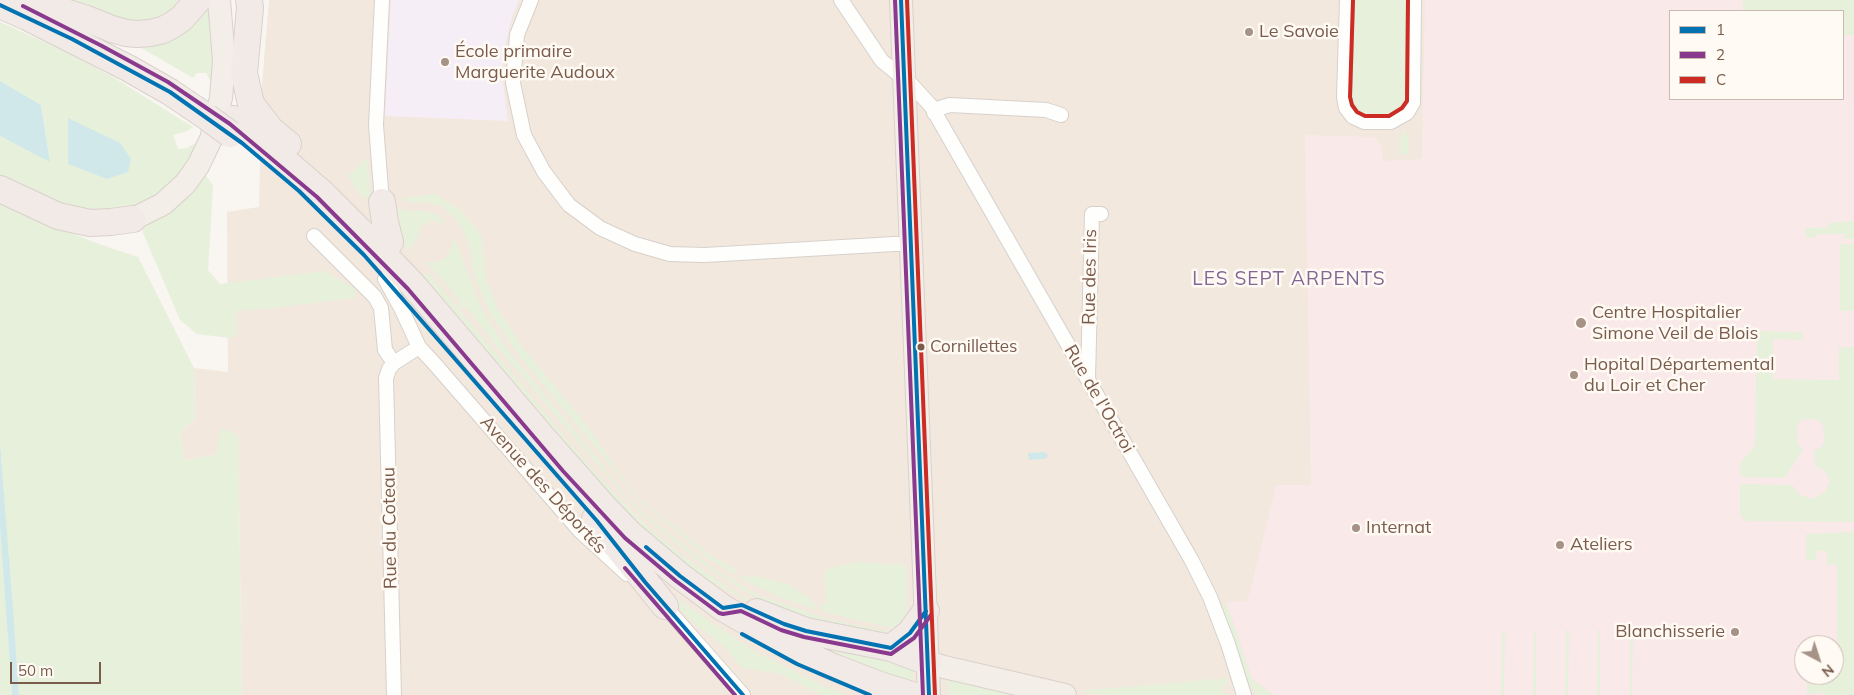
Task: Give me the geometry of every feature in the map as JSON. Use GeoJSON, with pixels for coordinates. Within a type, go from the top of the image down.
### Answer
{"type":"FeatureCollection","features":[{"type":"Feature","properties":{"kind":"highway"},"geometry":{"type":"LineString","coordinates":[[0,5],[27,6],[87,19],[112,29],[138,34],[163,30],[174,24],[198,0]]}},
{"type":"Feature","properties":{"kind":"highway"},"geometry":{"type":"LineString","coordinates":[[249,0],[250,8],[244,73],[251,104],[271,130],[311,164],[372,208],[386,268]]}},
{"type":"Feature","properties":{"kind":"highway"},"geometry":{"type":"LineString","coordinates":[[0,9],[27,6]]}},
{"type":"Feature","properties":{"kind":"highway","name":"Avenue des Déportés"},"geometry":{"type":"LineString","coordinates":[[27,6],[128,68],[170,92],[209,110],[232,127],[299,191],[386,268],[624,527],[680,576],[723,608],[794,649],[880,686],[912,695]]}},
{"type":"Feature","properties":{"kind":"highway"},"geometry":{"type":"LineString","coordinates":[[0,189],[58,216],[90,223],[133,219]]}},
{"type":"Feature","properties":{"kind":"highway","name":"Avenue des Déportés"},"geometry":{"type":"LineString","coordinates":[[386,268],[597,521]]}},
{"type":"Feature","properties":{"kind":"highway"},"geometry":{"type":"LineString","coordinates":[[597,521],[665,606]]}},
{"type":"Feature","properties":{"kind":"highway"},"geometry":{"type":"LineString","coordinates":[[597,521],[654,574],[705,611],[768,649],[832,680],[870,695]]}},
{"type":"Feature","properties":{"kind":"highway"},"geometry":{"type":"LineString","coordinates":[[723,608],[742,605],[806,631],[891,648],[929,665]]}},
{"type":"Feature","properties":{"kind":"highway"},"geometry":{"type":"LineString","coordinates":[[891,648],[910,633],[926,611]]}},
{"type":"Feature","properties":{"kind":"main road"},"geometry":{"type":"LineString","coordinates":[[133,219],[163,204],[185,184],[198,166],[211,139],[221,98],[224,60],[219,0]]}},
{"type":"Feature","properties":{"kind":"main road"},"geometry":{"type":"LineString","coordinates":[[901,0],[929,695]]}},
{"type":"Feature","properties":{"kind":"main road"},"geometry":{"type":"LineString","coordinates":[[929,665],[1065,695]]}},
{"type":"Feature","properties":{"kind":"street"},"geometry":{"type":"LineString","coordinates":[[372,208],[382,0]]}},
{"type":"Feature","properties":{"kind":"street"},"geometry":{"type":"LineString","coordinates":[[530,0],[517,35],[513,83],[524,135],[544,172],[569,205],[600,228],[635,244],[670,254],[705,255],[911,244]]}},
{"type":"Feature","properties":{"kind":"street","name":"Rue de l'Octroi"},"geometry":{"type":"LineString","coordinates":[[841,0],[876,55],[926,99],[1192,561],[1210,597],[1228,644],[1244,695]]}},
{"type":"Feature","properties":{"kind":"street"},"geometry":{"type":"LineString","coordinates":[[1346,0],[1344,97],[1346,108],[1353,117],[1364,122],[1391,122],[1397,120],[1407,113],[1413,103],[1414,0]]}},
{"type":"Feature","properties":{"kind":"street"},"geometry":{"type":"LineString","coordinates":[[905,104],[934,113],[940,108],[950,105],[1046,110],[1060,114]]}},
{"type":"Feature","properties":{"kind":"street","name":"Rue des Iris"},"geometry":{"type":"LineString","coordinates":[[1088,380],[1092,214],[1101,214]]}},
{"type":"Feature","properties":{"kind":"street"},"geometry":{"type":"LineString","coordinates":[[314,236],[386,268],[375,297],[381,308],[384,350],[394,363],[419,347]]}},
{"type":"Feature","properties":{"kind":"street","name":"Avenue des Déportés"},"geometry":{"type":"LineString","coordinates":[[386,268],[401,308],[419,347],[579,530],[622,571],[665,606],[743,695]]}},
{"type":"Feature","properties":{"kind":"street","name":"Rue du Coteau"},"geometry":{"type":"LineString","coordinates":[[394,363],[388,368],[386,378],[394,695]]}},
{"type":"Feature","properties":{"kind":"shaded area"},"geometry":{"type":"Polygon","coordinates":[[[269,0],[1854,0],[1854,695],[242,695],[238,436],[216,455],[184,460],[180,433],[195,418],[194,368],[228,372],[227,212],[259,207],[262,85],[269,0]]]}},
{"type":"Feature","properties":{"kind":"shaded area","name":"École primaire Marguerite Audoux"},"geometry":{"type":"Polygon","coordinates":[[[391,0],[519,0],[512,17],[504,50],[502,75],[508,121],[385,116],[391,0]]]}},
{"type":"Feature","properties":{"kind":"shaded area","name":"Centre Hospitalier Simone Veil de Blois"},"geometry":{"type":"Polygon","coordinates":[[[1425,0],[1743,0],[1743,10],[1669,10],[1669,100],[1844,100],[1844,35],[1854,35],[1854,695],[1273,695],[1252,679],[1226,602],[1248,601],[1276,485],[1311,485],[1305,135],[1374,137],[1381,145],[1383,161],[1422,159],[1425,0]]]}},
{"type":"Feature","properties":{"kind":"green space"},"geometry":{"type":"Polygon","coordinates":[[[65,0],[186,0],[165,18],[132,24],[65,0]]]}},
{"type":"Feature","properties":{"kind":"green space"},"geometry":{"type":"Polygon","coordinates":[[[209,0],[213,59],[212,83],[206,73],[197,73],[193,78],[126,39],[209,0]]]}},
{"type":"Feature","properties":{"kind":"green space"},"geometry":{"type":"Polygon","coordinates":[[[1349,0],[1408,0],[1406,101],[1401,108],[1391,115],[1367,116],[1357,112],[1351,105],[1349,0]]]}},
{"type":"Feature","properties":{"kind":"green space"},"geometry":{"type":"Polygon","coordinates":[[[1743,0],[1854,0],[1854,35],[1844,35],[1844,10],[1743,10],[1743,0]]]}},
{"type":"Feature","properties":{"kind":"green space"},"geometry":{"type":"Polygon","coordinates":[[[0,22],[62,50],[113,77],[193,127],[185,132],[173,135],[178,149],[187,148],[197,142],[203,134],[179,178],[152,199],[125,209],[99,213],[65,207],[0,177],[0,136],[50,161],[41,105],[0,81],[0,22]]]}},
{"type":"Feature","properties":{"kind":"green space"},"geometry":{"type":"Polygon","coordinates":[[[1403,131],[1406,132],[1408,137],[1408,154],[1399,154],[1399,137],[1403,131]]]}},
{"type":"Feature","properties":{"kind":"green space"},"geometry":{"type":"Polygon","coordinates":[[[367,158],[372,200],[360,194],[348,176],[367,158]]]}},
{"type":"Feature","properties":{"kind":"green space"},"geometry":{"type":"Polygon","coordinates":[[[204,172],[213,186],[208,270],[220,284],[325,271],[356,289],[354,298],[236,311],[237,334],[230,338],[197,334],[180,320],[143,233],[143,223],[204,172]]]}},
{"type":"Feature","properties":{"kind":"green space"},"geometry":{"type":"Polygon","coordinates":[[[435,194],[456,207],[475,226],[482,237],[486,278],[497,307],[521,345],[590,429],[636,496],[713,557],[739,571],[732,573],[711,560],[635,497],[520,357],[491,315],[475,279],[469,246],[463,230],[453,216],[442,206],[428,202],[404,202],[404,198],[435,194]]]}},
{"type":"Feature","properties":{"kind":"green space"},"geometry":{"type":"Polygon","coordinates":[[[0,205],[99,244],[138,257],[194,368],[195,418],[180,433],[184,460],[216,455],[221,428],[238,435],[242,695],[19,695],[0,442],[0,205]]]}},
{"type":"Feature","properties":{"kind":"green space"},"geometry":{"type":"Polygon","coordinates":[[[391,207],[436,214],[445,222],[443,224],[432,220],[421,226],[419,237],[408,250],[403,243],[398,245],[391,207]]]}},
{"type":"Feature","properties":{"kind":"green space"},"geometry":{"type":"Polygon","coordinates":[[[1854,221],[1854,239],[1843,239],[1844,234],[1817,234],[1816,237],[1805,238],[1806,228],[1829,227],[1828,223],[1854,221]]]}},
{"type":"Feature","properties":{"kind":"green space"},"geometry":{"type":"Polygon","coordinates":[[[455,239],[480,305],[504,345],[626,496],[646,515],[710,566],[758,595],[827,619],[896,633],[902,636],[894,640],[886,640],[808,626],[786,620],[753,605],[707,579],[665,547],[614,499],[424,276],[428,272],[592,469],[651,530],[684,557],[741,596],[776,613],[780,609],[744,591],[702,564],[639,512],[621,492],[502,353],[466,307],[461,309],[460,301],[429,265],[424,262],[438,262],[447,256],[455,239]]]}},
{"type":"Feature","properties":{"kind":"green space"},"geometry":{"type":"Polygon","coordinates":[[[1840,244],[1854,244],[1854,311],[1840,311],[1840,244]]]}},
{"type":"Feature","properties":{"kind":"green space"},"geometry":{"type":"Polygon","coordinates":[[[1757,331],[1803,332],[1803,340],[1773,339],[1773,379],[1839,380],[1839,347],[1854,347],[1854,522],[1747,521],[1740,515],[1740,484],[1792,485],[1800,495],[1812,499],[1824,493],[1830,482],[1825,471],[1815,466],[1814,450],[1821,448],[1824,443],[1823,425],[1816,419],[1805,419],[1800,421],[1797,426],[1798,444],[1803,450],[1785,478],[1741,477],[1740,464],[1755,445],[1757,331]]]}},
{"type":"Feature","properties":{"kind":"green space"},"geometry":{"type":"Polygon","coordinates":[[[0,527],[7,617],[12,695],[0,695],[0,527]]]}},
{"type":"Feature","properties":{"kind":"green space"},"geometry":{"type":"Polygon","coordinates":[[[1854,532],[1854,695],[1823,695],[1823,692],[1807,695],[1806,685],[1844,685],[1844,635],[1837,635],[1837,565],[1827,565],[1827,551],[1817,551],[1816,560],[1806,560],[1806,534],[1854,532]]]}},
{"type":"Feature","properties":{"kind":"green space"},"geometry":{"type":"Polygon","coordinates":[[[857,562],[906,565],[907,615],[906,622],[897,629],[823,612],[818,604],[827,604],[824,572],[832,567],[857,562]]]}},
{"type":"Feature","properties":{"kind":"green space"},"geometry":{"type":"Polygon","coordinates":[[[756,576],[788,584],[809,598],[818,610],[779,597],[737,577],[756,576]]]}},
{"type":"Feature","properties":{"kind":"green space"},"geometry":{"type":"Polygon","coordinates":[[[667,592],[754,651],[821,685],[847,695],[822,695],[777,673],[742,668],[726,648],[695,624],[667,597],[667,592]]]}},
{"type":"Feature","properties":{"kind":"green space"},"geometry":{"type":"Polygon","coordinates":[[[1226,602],[1252,679],[1273,695],[1256,695],[1250,686],[1221,608],[1226,602]]]}},
{"type":"Feature","properties":{"kind":"green space"},"geometry":{"type":"Polygon","coordinates":[[[778,626],[912,663],[913,688],[881,677],[778,626]]]}},
{"type":"Feature","properties":{"kind":"green space"},"geometry":{"type":"Polygon","coordinates":[[[1505,630],[1504,695],[1501,695],[1502,631],[1505,630]]]}},
{"type":"Feature","properties":{"kind":"green space"},"geometry":{"type":"Polygon","coordinates":[[[1566,630],[1569,630],[1568,695],[1565,695],[1566,630]]]}},
{"type":"Feature","properties":{"kind":"green space"},"geometry":{"type":"Polygon","coordinates":[[[1598,630],[1600,630],[1600,695],[1597,695],[1598,630]]]}},
{"type":"Feature","properties":{"kind":"green space"},"geometry":{"type":"Polygon","coordinates":[[[1534,631],[1536,631],[1536,695],[1533,695],[1534,631]]]}},
{"type":"Feature","properties":{"kind":"green space"},"geometry":{"type":"Polygon","coordinates":[[[1630,631],[1633,631],[1632,695],[1630,695],[1630,631]]]}},
{"type":"Feature","properties":{"kind":"green space"},"geometry":{"type":"Polygon","coordinates":[[[947,675],[1042,695],[948,695],[947,675]]]}},
{"type":"Feature","properties":{"kind":"green space"},"geometry":{"type":"Polygon","coordinates":[[[1228,678],[1228,683],[1222,687],[1223,693],[1232,695],[1099,695],[1079,691],[1228,678]]]}},
{"type":"Feature","properties":{"kind":"water"},"geometry":{"type":"Polygon","coordinates":[[[0,81],[41,105],[50,162],[0,136],[0,81]]]}},
{"type":"Feature","properties":{"kind":"water"},"geometry":{"type":"Polygon","coordinates":[[[68,118],[120,143],[131,159],[128,172],[107,179],[68,164],[68,118]]]}},
{"type":"Feature","properties":{"kind":"water"},"geometry":{"type":"Polygon","coordinates":[[[0,442],[19,695],[12,695],[0,527],[0,442]]]}},
{"type":"Feature","properties":{"kind":"water"},"geometry":{"type":"Polygon","coordinates":[[[1045,452],[1048,456],[1045,459],[1029,460],[1028,453],[1045,452]]]}},
{"type":"Feature","properties":{"kind":"transit line","name":"2"},"geometry":{"type":"LineString","coordinates":[[895,0],[923,695]]}},
{"type":"Feature","properties":{"kind":"transit line","name":"1"},"geometry":{"type":"LineString","coordinates":[[901,0],[929,695]]}},
{"type":"Feature","properties":{"kind":"transit line","name":"C"},"geometry":{"type":"LineString","coordinates":[[907,0],[935,695]]}},
{"type":"Feature","properties":{"kind":"transit line","name":"C"},"geometry":{"type":"LineString","coordinates":[[1353,0],[1350,97],[1352,105],[1357,112],[1365,116],[1389,116],[1402,108],[1407,101],[1408,0]]}},
{"type":"Feature","properties":{"kind":"transit line","name":"1"},"geometry":{"type":"LineString","coordinates":[[0,5],[72,39],[170,92],[242,143],[299,191],[364,255],[597,521],[645,582],[743,695]]}},
{"type":"Feature","properties":{"kind":"transit line","name":"2"},"geometry":{"type":"LineString","coordinates":[[23,6],[168,82],[230,124],[317,197],[408,289],[563,471],[625,538],[676,581],[719,613],[741,611],[781,630],[804,637],[891,654],[914,638],[931,615]]}},
{"type":"Feature","properties":{"kind":"transit line","name":"1"},"geometry":{"type":"LineString","coordinates":[[646,547],[680,576],[723,608],[742,605],[784,624],[806,631],[891,648],[910,633],[926,611]]}},
{"type":"Feature","properties":{"kind":"transit line","name":"2"},"geometry":{"type":"LineString","coordinates":[[625,568],[735,695]]}},
{"type":"Feature","properties":{"kind":"transit line","name":"1"},"geometry":{"type":"LineString","coordinates":[[742,634],[797,664],[870,695]]}},
{"type":"Feature","properties":{"kind":"place","name":"Le Savoie"},"geometry":{"type":"Point","coordinates":[1249,32]}},
{"type":"Feature","properties":{"kind":"place","name":"École primaire Marguerite Audoux"},"geometry":{"type":"Point","coordinates":[445,62]}},
{"type":"Feature","properties":{"kind":"place","name":"Centre Hospitalier Simone Veil de Blois"},"geometry":{"type":"Point","coordinates":[1581,323]}},
{"type":"Feature","properties":{"kind":"place","name":"Cornillettes"},"geometry":{"type":"Point","coordinates":[921,347]}},
{"type":"Feature","properties":{"kind":"place","name":"Hopital Départemental du Loir et Cher"},"geometry":{"type":"Point","coordinates":[1574,375]}},
{"type":"Feature","properties":{"kind":"place","name":"Internat"},"geometry":{"type":"Point","coordinates":[1356,528]}},
{"type":"Feature","properties":{"kind":"place","name":"Ateliers"},"geometry":{"type":"Point","coordinates":[1560,545]}},
{"type":"Feature","properties":{"kind":"place","name":"Blanchisserie"},"geometry":{"type":"Point","coordinates":[1735,632]}},
{"type":"Feature","properties":{"kind":"district","name":"LES SEPT ARPENTS"},"geometry":{"type":"Point","coordinates":[1289,279]}}]}
